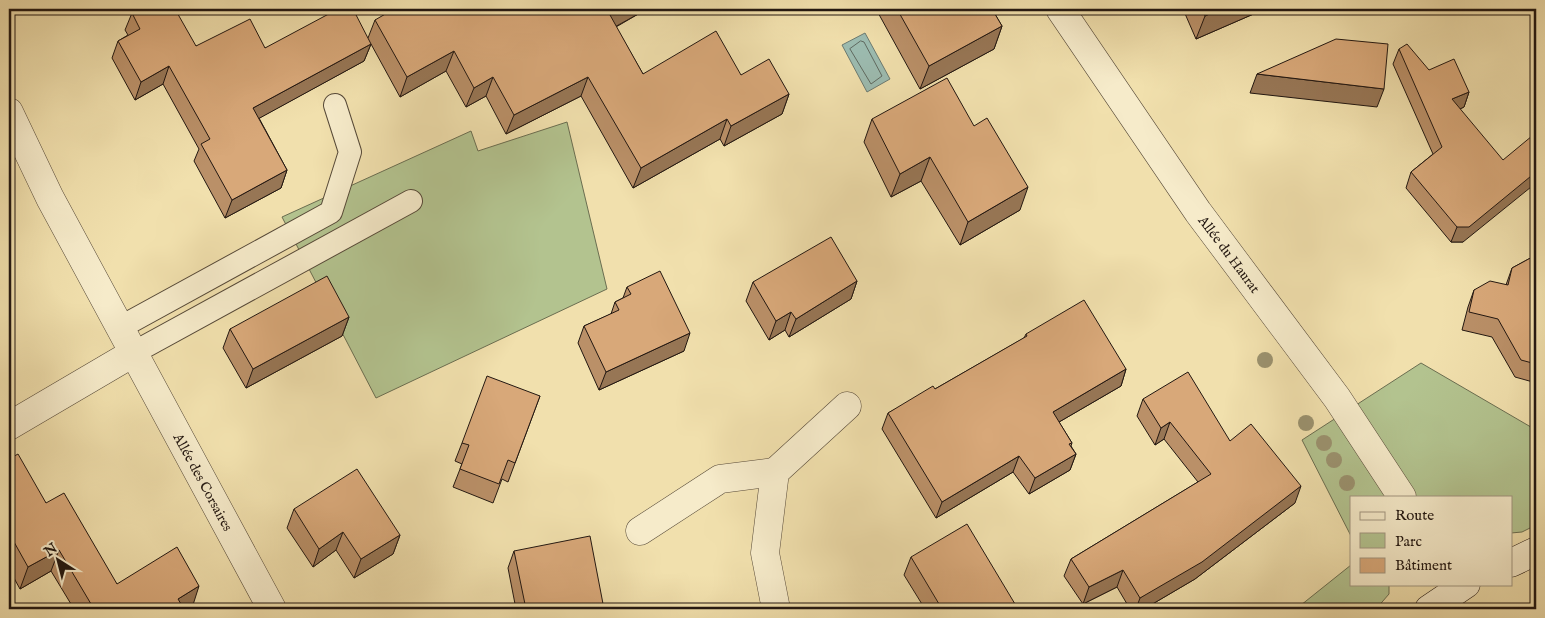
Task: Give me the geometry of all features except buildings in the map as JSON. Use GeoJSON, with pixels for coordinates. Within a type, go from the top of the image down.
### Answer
{"type":"FeatureCollection","features":[{"type":"Feature","properties":{"kind":"street","name":"Allée du Haurat"},"geometry":{"type":"LineString","coordinates":[[1060,9],[1198,212],[1337,398],[1401,496]]}},
{"type":"Feature","properties":{"kind":"street","name":"Allée des Corsaires"},"geometry":{"type":"LineString","coordinates":[[9,112],[50,198],[135,352],[272,609]]}},
{"type":"Feature","properties":{"kind":"street"},"geometry":{"type":"LineString","coordinates":[[9,426],[135,352]]}},
{"type":"Feature","properties":{"kind":"street"},"geometry":{"type":"LineString","coordinates":[[640,531],[720,479],[775,472],[847,406]]}},
{"type":"Feature","properties":{"kind":"street"},"geometry":{"type":"LineString","coordinates":[[775,472],[765,553],[776,609]]}},
{"type":"Feature","properties":{"kind":"street"},"geometry":{"type":"LineString","coordinates":[[1512,563],[1536,551]]}},
{"type":"Feature","properties":{"kind":"street"},"geometry":{"type":"LineString","coordinates":[[1429,609],[1460,586]]}},
{"type":"Feature","properties":{"kind":"lane"},"geometry":{"type":"LineString","coordinates":[[121,327],[331,212],[350,152],[335,106]]}},
{"type":"Feature","properties":{"kind":"lane"},"geometry":{"type":"LineString","coordinates":[[135,352],[411,202]]}},
{"type":"Feature","properties":{"kind":"green space"},"geometry":{"type":"Polygon","coordinates":[[[567,122],[607,289],[376,398],[282,217],[471,131],[478,151],[567,122]]]}},
{"type":"Feature","properties":{"kind":"green space"},"geometry":{"type":"Polygon","coordinates":[[[1421,363],[1536,430],[1536,525],[1522,532],[1512,533],[1512,496],[1350,496],[1350,534],[1302,440],[1421,363]]]}},
{"type":"Feature","properties":{"kind":"green space"},"geometry":{"type":"Polygon","coordinates":[[[1350,566],[1350,586],[1389,586],[1389,594],[1376,609],[1296,609],[1350,566]]]}},
{"type":"Feature","properties":{"kind":"water"},"geometry":{"type":"Polygon","coordinates":[[[865,33],[890,79],[867,92],[842,45],[865,33]]]}}]}
